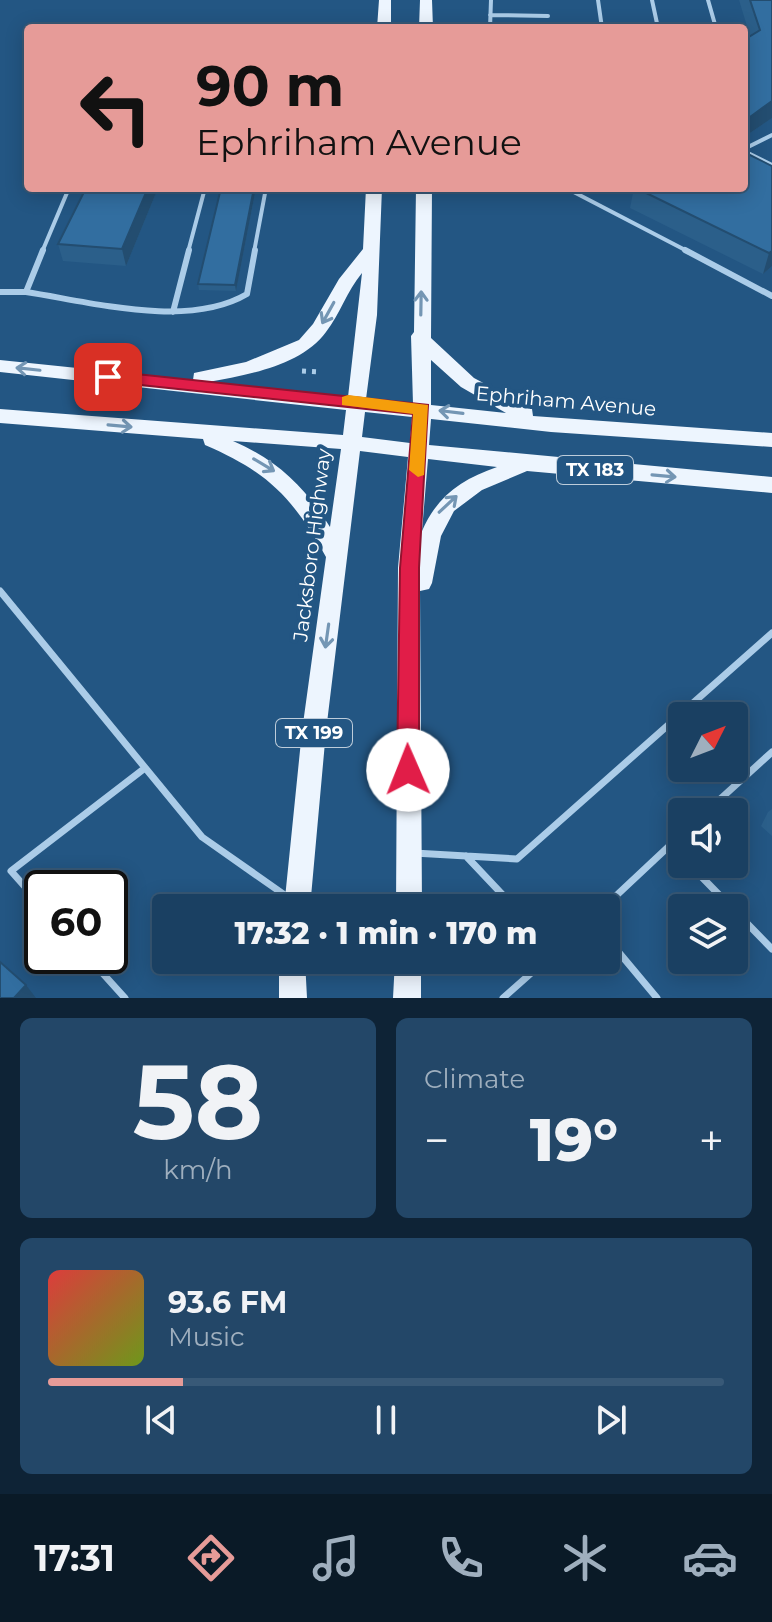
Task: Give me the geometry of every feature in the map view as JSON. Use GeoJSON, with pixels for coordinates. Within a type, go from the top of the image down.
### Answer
{"type":"FeatureCollection","features":[{"type":"Feature","properties":{"kind":"main road"},"geometry":{"type":"LineString","coordinates":[[384,24],[385,0]]}},
{"type":"Feature","properties":{"kind":"main road"},"geometry":{"type":"LineString","coordinates":[[426,0],[426,24]]}},
{"type":"Feature","properties":{"kind":"main road","name":"Jacksboro Highway"},"geometry":{"type":"LineString","coordinates":[[299,894],[314,731],[372,284],[374,192]]}},
{"type":"Feature","properties":{"kind":"main road"},"geometry":{"type":"LineString","coordinates":[[409,894],[409,568],[422,409],[420,336],[424,192]]}},
{"type":"Feature","properties":{"kind":"main road"},"geometry":{"type":"LineString","coordinates":[[135,379],[217,376],[286,355],[305,344],[320,328],[345,283],[372,249]]}},
{"type":"Feature","properties":{"kind":"main road"},"geometry":{"type":"LineString","coordinates":[[420,336],[455,376],[489,400],[551,425]]}},
{"type":"Feature","properties":{"kind":"main road","name":"TX 183"},"geometry":{"type":"LineString","coordinates":[[0,366],[356,402]]}},
{"type":"Feature","properties":{"kind":"main road","name":"Ephriham Avenue"},"geometry":{"type":"LineString","coordinates":[[356,402],[551,425],[772,440]]}},
{"type":"Feature","properties":{"kind":"main road","name":"TX 183"},"geometry":{"type":"LineString","coordinates":[[0,416],[351,443],[529,464],[772,485]]}},
{"type":"Feature","properties":{"kind":"main road"},"geometry":{"type":"LineString","coordinates":[[194,432],[242,451],[289,482],[306,502],[337,558]]}},
{"type":"Feature","properties":{"kind":"main road"},"geometry":{"type":"LineString","coordinates":[[407,686],[426,543],[432,523],[440,510],[462,492],[489,477],[529,464]]}},
{"type":"Feature","properties":{"kind":"main road"},"geometry":{"type":"LineString","coordinates":[[292,974],[293,998]]}},
{"type":"Feature","properties":{"kind":"main road"},"geometry":{"type":"LineString","coordinates":[[407,998],[408,974]]}},
{"type":"Feature","properties":{"kind":"lane"},"geometry":{"type":"LineString","coordinates":[[490,24],[491,0]]}},
{"type":"Feature","properties":{"kind":"lane"},"geometry":{"type":"LineString","coordinates":[[598,0],[601,24]]}},
{"type":"Feature","properties":{"kind":"lane"},"geometry":{"type":"LineString","coordinates":[[652,0],[657,24]]}},
{"type":"Feature","properties":{"kind":"lane"},"geometry":{"type":"LineString","coordinates":[[708,0],[715,24]]}},
{"type":"Feature","properties":{"kind":"lane"},"geometry":{"type":"LineString","coordinates":[[490,15],[548,16]]}},
{"type":"Feature","properties":{"kind":"lane"},"geometry":{"type":"LineString","coordinates":[[748,148],[772,135]]}},
{"type":"Feature","properties":{"kind":"lane"},"geometry":{"type":"LineString","coordinates":[[748,152],[772,165]]}},
{"type":"Feature","properties":{"kind":"lane"},"geometry":{"type":"LineString","coordinates":[[26,292],[67,192]]}},
{"type":"Feature","properties":{"kind":"lane"},"geometry":{"type":"LineString","coordinates":[[173,312],[204,192]]}},
{"type":"Feature","properties":{"kind":"lane"},"geometry":{"type":"LineString","coordinates":[[0,292],[26,292],[173,312],[229,307],[247,294],[265,192]]}},
{"type":"Feature","properties":{"kind":"lane"},"geometry":{"type":"LineString","coordinates":[[574,192],[772,296]]}},
{"type":"Feature","properties":{"kind":"lane"},"geometry":{"type":"LineString","coordinates":[[0,591],[202,837],[281,894]]}},
{"type":"Feature","properties":{"kind":"lane"},"geometry":{"type":"LineString","coordinates":[[409,853],[517,859],[772,633]]}},
{"type":"Feature","properties":{"kind":"lane"},"geometry":{"type":"LineString","coordinates":[[721,798],[772,752]]}},
{"type":"Feature","properties":{"kind":"lane"},"geometry":{"type":"LineString","coordinates":[[24,886],[11,871],[145,768]]}},
{"type":"Feature","properties":{"kind":"lane"},"geometry":{"type":"LineString","coordinates":[[618,894],[668,848]]}},
{"type":"Feature","properties":{"kind":"lane"},"geometry":{"type":"LineString","coordinates":[[466,856],[502,894]]}},
{"type":"Feature","properties":{"kind":"lane"},"geometry":{"type":"LineString","coordinates":[[703,878],[718,894]]}},
{"type":"Feature","properties":{"kind":"lane"},"geometry":{"type":"LineString","coordinates":[[748,924],[772,949]]}},
{"type":"Feature","properties":{"kind":"lane"},"geometry":{"type":"LineString","coordinates":[[620,954],[657,998]]}},
{"type":"Feature","properties":{"kind":"lane"},"geometry":{"type":"LineString","coordinates":[[103,974],[125,998]]}},
{"type":"Feature","properties":{"kind":"lane"},"geometry":{"type":"LineString","coordinates":[[503,998],[530,974]]}},
{"type":"Feature","properties":{"kind":"path"},"geometry":{"type":"LineString","coordinates":[[301,371],[320,372]]}},
{"type":"Feature","properties":{"kind":"building"},"geometry":{"type":"Polygon","coordinates":[[[750,0],[772,0],[772,101],[750,117],[748,38],[760,30],[750,0]]]}},
{"type":"Feature","properties":{"kind":"building"},"geometry":{"type":"Polygon","coordinates":[[[748,154],[772,166],[772,251],[769,253],[644,192],[748,192],[748,154]]]}},
{"type":"Feature","properties":{"kind":"building"},"geometry":{"type":"Polygon","coordinates":[[[84,192],[146,192],[122,249],[58,244],[84,192]]]}},
{"type":"Feature","properties":{"kind":"building"},"geometry":{"type":"Polygon","coordinates":[[[220,192],[253,192],[235,285],[198,284],[220,192]]]}},
{"type":"Feature","properties":{"kind":"building"},"geometry":{"type":"Polygon","coordinates":[[[0,962],[26,985],[14,998],[0,998],[0,962]]]}},
{"type":"Feature","properties":{"kind":"slow traffic"},"geometry":{"type":"LineString","coordinates":[[348,401],[422,409],[418,470]]}},
{"type":"Feature","properties":{"kind":"route"},"geometry":{"type":"LineString","coordinates":[[108,377],[422,409],[409,568],[408,770]]}}]}
